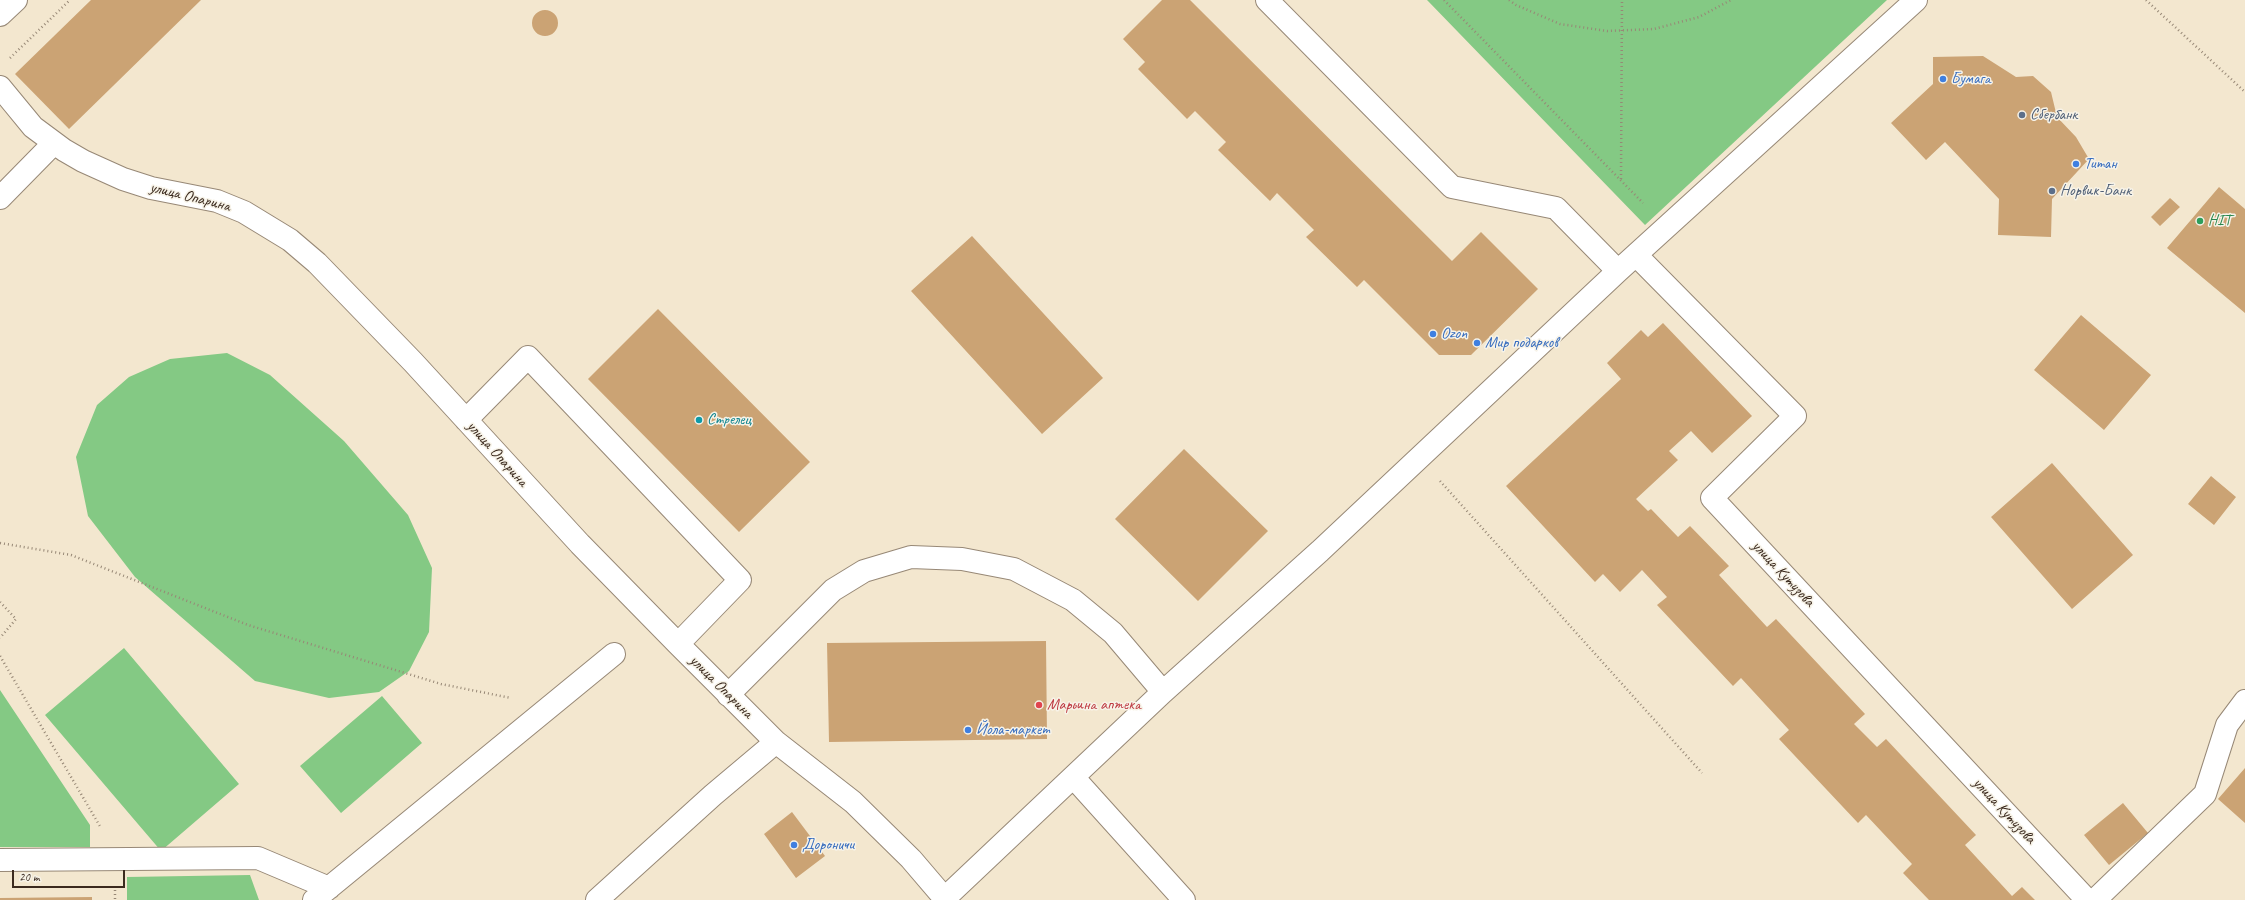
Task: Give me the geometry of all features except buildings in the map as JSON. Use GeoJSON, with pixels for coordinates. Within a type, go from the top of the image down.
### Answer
{"type":"FeatureCollection","features":[{"type":"Feature","properties":{"kind":"street"},"geometry":{"type":"LineString","coordinates":[[0,15],[16,0]]}},
{"type":"Feature","properties":{"kind":"street"},"geometry":{"type":"LineString","coordinates":[[1267,0],[1452,187],[1556,208],[1618,271]]}},
{"type":"Feature","properties":{"kind":"street"},"geometry":{"type":"LineString","coordinates":[[946,899],[1163,692],[1320,551],[1618,271],[1916,0]]}},
{"type":"Feature","properties":{"kind":"street","name":"улица Опарина"},"geometry":{"type":"LineString","coordinates":[[0,86],[33,127],[54,143],[98,169],[151,188],[217,201],[244,212],[290,240],[317,263],[357,302],[580,544],[728,695],[776,742],[852,802],[911,859],[946,899]]}},
{"type":"Feature","properties":{"kind":"street"},"geometry":{"type":"LineString","coordinates":[[0,198],[54,143]]}},
{"type":"Feature","properties":{"kind":"street","name":"улица Кутузова"},"geometry":{"type":"LineString","coordinates":[[1636,255],[1795,416],[1712,498],[2087,900]]}},
{"type":"Feature","properties":{"kind":"street"},"geometry":{"type":"LineString","coordinates":[[466,420],[528,357],[740,580],[678,644]]}},
{"type":"Feature","properties":{"kind":"street"},"geometry":{"type":"LineString","coordinates":[[728,695],[833,590],[864,572],[911,557],[962,559],[1014,569],[1072,600],[1113,633],[1163,692]]}},
{"type":"Feature","properties":{"kind":"street"},"geometry":{"type":"LineString","coordinates":[[0,860],[258,858],[321,894],[614,654]]}},
{"type":"Feature","properties":{"kind":"street"},"geometry":{"type":"LineString","coordinates":[[2095,900],[2205,794],[2226,726],[2245,701]]}},
{"type":"Feature","properties":{"kind":"street"},"geometry":{"type":"LineString","coordinates":[[596,900],[713,795],[776,742]]}},
{"type":"Feature","properties":{"kind":"street"},"geometry":{"type":"LineString","coordinates":[[1074,778],[1184,900]]}},
{"type":"Feature","properties":{"kind":"path"},"geometry":{"type":"LineString","coordinates":[[5,63],[70,0]]}},
{"type":"Feature","properties":{"kind":"path"},"geometry":{"type":"LineString","coordinates":[[1444,0],[1643,203]]}},
{"type":"Feature","properties":{"kind":"path"},"geometry":{"type":"LineString","coordinates":[[1509,0],[1516,5],[1560,24],[1607,31],[1654,29],[1692,19],[1731,0]]}},
{"type":"Feature","properties":{"kind":"path"},"geometry":{"type":"LineString","coordinates":[[1621,180],[1622,0]]}},
{"type":"Feature","properties":{"kind":"path"},"geometry":{"type":"LineString","coordinates":[[2146,0],[2245,92]]}},
{"type":"Feature","properties":{"kind":"path"},"geometry":{"type":"LineString","coordinates":[[1419,458],[1702,773]]}},
{"type":"Feature","properties":{"kind":"path"},"geometry":{"type":"LineString","coordinates":[[0,543],[71,554],[248,625],[441,684],[550,706]]}},
{"type":"Feature","properties":{"kind":"path"},"geometry":{"type":"LineString","coordinates":[[0,602],[16,619],[0,638]]}},
{"type":"Feature","properties":{"kind":"path"},"geometry":{"type":"LineString","coordinates":[[0,656],[100,825],[114,859],[115,900]]}},
{"type":"Feature","properties":{"kind":"green space"},"geometry":{"type":"Polygon","coordinates":[[[1427,0],[1887,0],[1645,225],[1427,0]]]}},
{"type":"Feature","properties":{"kind":"green space"},"geometry":{"type":"Polygon","coordinates":[[[227,353],[270,375],[344,441],[408,515],[432,568],[429,632],[409,671],[379,692],[329,698],[255,681],[135,577],[88,516],[76,457],[97,405],[129,377],[170,359],[227,353]]]}},
{"type":"Feature","properties":{"kind":"green space"},"geometry":{"type":"Polygon","coordinates":[[[124,648],[239,784],[161,851],[45,715],[124,648]]]}},
{"type":"Feature","properties":{"kind":"green space"},"geometry":{"type":"Polygon","coordinates":[[[0,690],[90,825],[90,847],[0,847],[0,690]]]}},
{"type":"Feature","properties":{"kind":"green space"},"geometry":{"type":"Polygon","coordinates":[[[382,696],[422,743],[341,813],[300,766],[382,696]]]}},
{"type":"Feature","properties":{"kind":"green space"},"geometry":{"type":"Polygon","coordinates":[[[250,875],[259,900],[127,900],[127,877],[250,875]]]}},
{"type":"Feature","properties":{"kind":"place","name":"Бумага"},"geometry":{"type":"Point","coordinates":[1943,79]}},
{"type":"Feature","properties":{"kind":"place","name":"Сбербанк"},"geometry":{"type":"Point","coordinates":[2022,115]}},
{"type":"Feature","properties":{"kind":"place","name":"Титан"},"geometry":{"type":"Point","coordinates":[2076,164]}},
{"type":"Feature","properties":{"kind":"place","name":"Норвик-Банк"},"geometry":{"type":"Point","coordinates":[2052,191]}},
{"type":"Feature","properties":{"kind":"place","name":"HIT"},"geometry":{"type":"Point","coordinates":[2200,221]}},
{"type":"Feature","properties":{"kind":"place","name":"Ozon"},"geometry":{"type":"Point","coordinates":[1433,334]}},
{"type":"Feature","properties":{"kind":"place","name":"Мир подарков"},"geometry":{"type":"Point","coordinates":[1477,343]}},
{"type":"Feature","properties":{"kind":"place","name":"Стрелец"},"geometry":{"type":"Point","coordinates":[699,420]}},
{"type":"Feature","properties":{"kind":"place","name":"Марьина аптека"},"geometry":{"type":"Point","coordinates":[1039,705]}},
{"type":"Feature","properties":{"kind":"place","name":"Йола-маркет"},"geometry":{"type":"Point","coordinates":[968,730]}},
{"type":"Feature","properties":{"kind":"place","name":"Дороничи"},"geometry":{"type":"Point","coordinates":[794,845]}}]}
